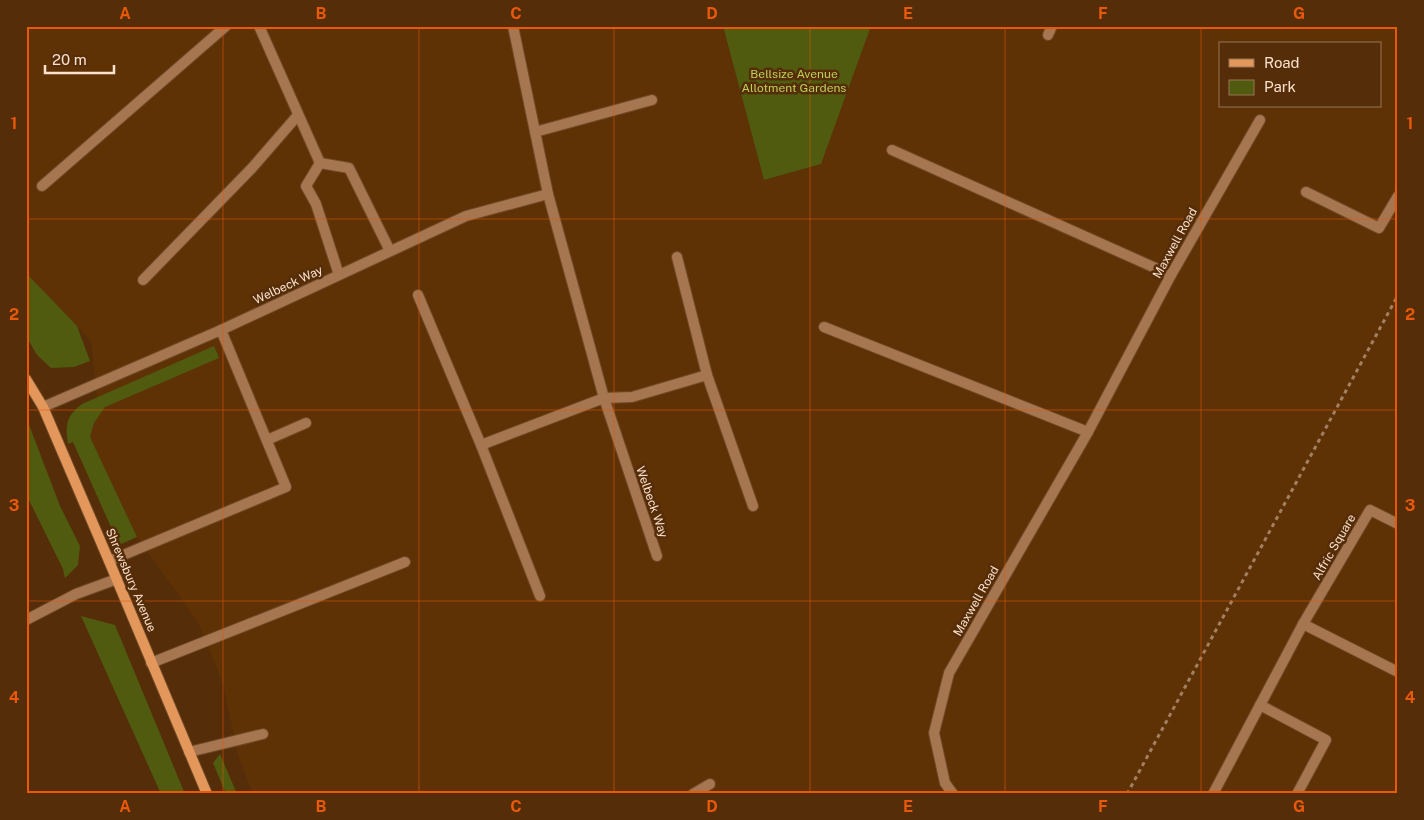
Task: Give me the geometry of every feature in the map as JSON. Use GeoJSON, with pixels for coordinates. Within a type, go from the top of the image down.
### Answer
{"type":"FeatureCollection","features":[{"type":"Feature","properties":{"kind":"street"},"geometry":{"type":"LineString","coordinates":[[42,186],[226,26]]}},
{"type":"Feature","properties":{"kind":"street"},"geometry":{"type":"LineString","coordinates":[[259,26],[320,163]]}},
{"type":"Feature","properties":{"kind":"street","name":"Welbeck Way"},"geometry":{"type":"LineString","coordinates":[[513,26],[548,194],[604,398],[657,556]]}},
{"type":"Feature","properties":{"kind":"street"},"geometry":{"type":"LineString","coordinates":[[535,132],[652,100]]}},
{"type":"Feature","properties":{"kind":"street"},"geometry":{"type":"LineString","coordinates":[[143,280],[252,168],[298,115]]}},
{"type":"Feature","properties":{"kind":"street","name":"Maxwell Road"},"geometry":{"type":"LineString","coordinates":[[953,794],[945,783],[934,734],[949,673],[1088,432],[1171,275],[1260,120]]}},
{"type":"Feature","properties":{"kind":"street"},"geometry":{"type":"LineString","coordinates":[[892,150],[1171,275]]}},
{"type":"Feature","properties":{"kind":"street"},"geometry":{"type":"LineString","coordinates":[[320,163],[349,168],[390,251]]}},
{"type":"Feature","properties":{"kind":"street"},"geometry":{"type":"LineString","coordinates":[[320,163],[306,186],[316,204],[339,275]]}},
{"type":"Feature","properties":{"kind":"street"},"geometry":{"type":"LineString","coordinates":[[1306,192],[1379,228],[1398,196]]}},
{"type":"Feature","properties":{"kind":"street","name":"Welbeck Way"},"geometry":{"type":"LineString","coordinates":[[43,407],[221,330],[466,216],[548,194]]}},
{"type":"Feature","properties":{"kind":"street"},"geometry":{"type":"LineString","coordinates":[[677,257],[707,375],[753,506]]}},
{"type":"Feature","properties":{"kind":"street"},"geometry":{"type":"LineString","coordinates":[[418,295],[481,446],[540,596]]}},
{"type":"Feature","properties":{"kind":"street"},"geometry":{"type":"LineString","coordinates":[[824,327],[1088,432]]}},
{"type":"Feature","properties":{"kind":"street"},"geometry":{"type":"LineString","coordinates":[[109,561],[286,487],[221,330]]}},
{"type":"Feature","properties":{"kind":"street"},"geometry":{"type":"LineString","coordinates":[[481,446],[604,398],[632,397],[707,375]]}},
{"type":"Feature","properties":{"kind":"street","name":"Shrewsbury Avenue"},"geometry":{"type":"LineString","coordinates":[[26,379],[43,407],[207,794]]}},
{"type":"Feature","properties":{"kind":"street"},"geometry":{"type":"LineString","coordinates":[[266,440],[306,423]]}},
{"type":"Feature","properties":{"kind":"street","name":"Alfric Square"},"geometry":{"type":"LineString","coordinates":[[1214,794],[1303,624],[1370,510],[1398,524]]}},
{"type":"Feature","properties":{"kind":"street"},"geometry":{"type":"LineString","coordinates":[[151,663],[405,562]]}},
{"type":"Feature","properties":{"kind":"street"},"geometry":{"type":"LineString","coordinates":[[26,620],[76,594],[117,580]]}},
{"type":"Feature","properties":{"kind":"street"},"geometry":{"type":"LineString","coordinates":[[1303,624],[1398,672]]}},
{"type":"Feature","properties":{"kind":"street"},"geometry":{"type":"LineString","coordinates":[[1260,705],[1326,740],[1297,794]]}},
{"type":"Feature","properties":{"kind":"street"},"geometry":{"type":"LineString","coordinates":[[189,752],[262,734]]}},
{"type":"Feature","properties":{"kind":"street"},"geometry":{"type":"LineString","coordinates":[[693,794],[710,784]]}},
{"type":"Feature","properties":{"kind":"path"},"geometry":{"type":"LineString","coordinates":[[1127,794],[1398,295]]}},
{"type":"Feature","properties":{"kind":"shaded area"},"geometry":{"type":"Polygon","coordinates":[[[26,26],[723,26],[764,180],[821,164],[871,26],[1398,26],[1398,794],[253,794],[238,756],[223,684],[199,624],[137,537],[90,437],[94,423],[105,407],[97,398],[91,341],[26,273],[26,26]]]}},
{"type":"Feature","properties":{"kind":"green space","name":"Bellsize Avenue Allotment Gardens"},"geometry":{"type":"Polygon","coordinates":[[[723,26],[871,26],[821,164],[764,180],[723,26]]]}},
{"type":"Feature","properties":{"kind":"green space"},"geometry":{"type":"Polygon","coordinates":[[[26,273],[77,326],[90,361],[74,367],[51,368],[37,355],[26,336],[26,273]]]}},
{"type":"Feature","properties":{"kind":"green space"},"geometry":{"type":"Polygon","coordinates":[[[214,346],[219,358],[105,407],[94,423],[90,437],[137,537],[119,545],[73,442],[68,444],[67,427],[70,417],[82,404],[214,346]]]}},
{"type":"Feature","properties":{"kind":"green space"},"geometry":{"type":"Polygon","coordinates":[[[26,417],[60,506],[80,546],[78,565],[65,578],[63,569],[26,494],[26,417]]]}},
{"type":"Feature","properties":{"kind":"green space"},"geometry":{"type":"Polygon","coordinates":[[[81,616],[115,625],[185,794],[161,794],[81,616]]]}},
{"type":"Feature","properties":{"kind":"green space"},"geometry":{"type":"Polygon","coordinates":[[[220,754],[237,794],[226,794],[213,763],[220,754]]]}}]}
